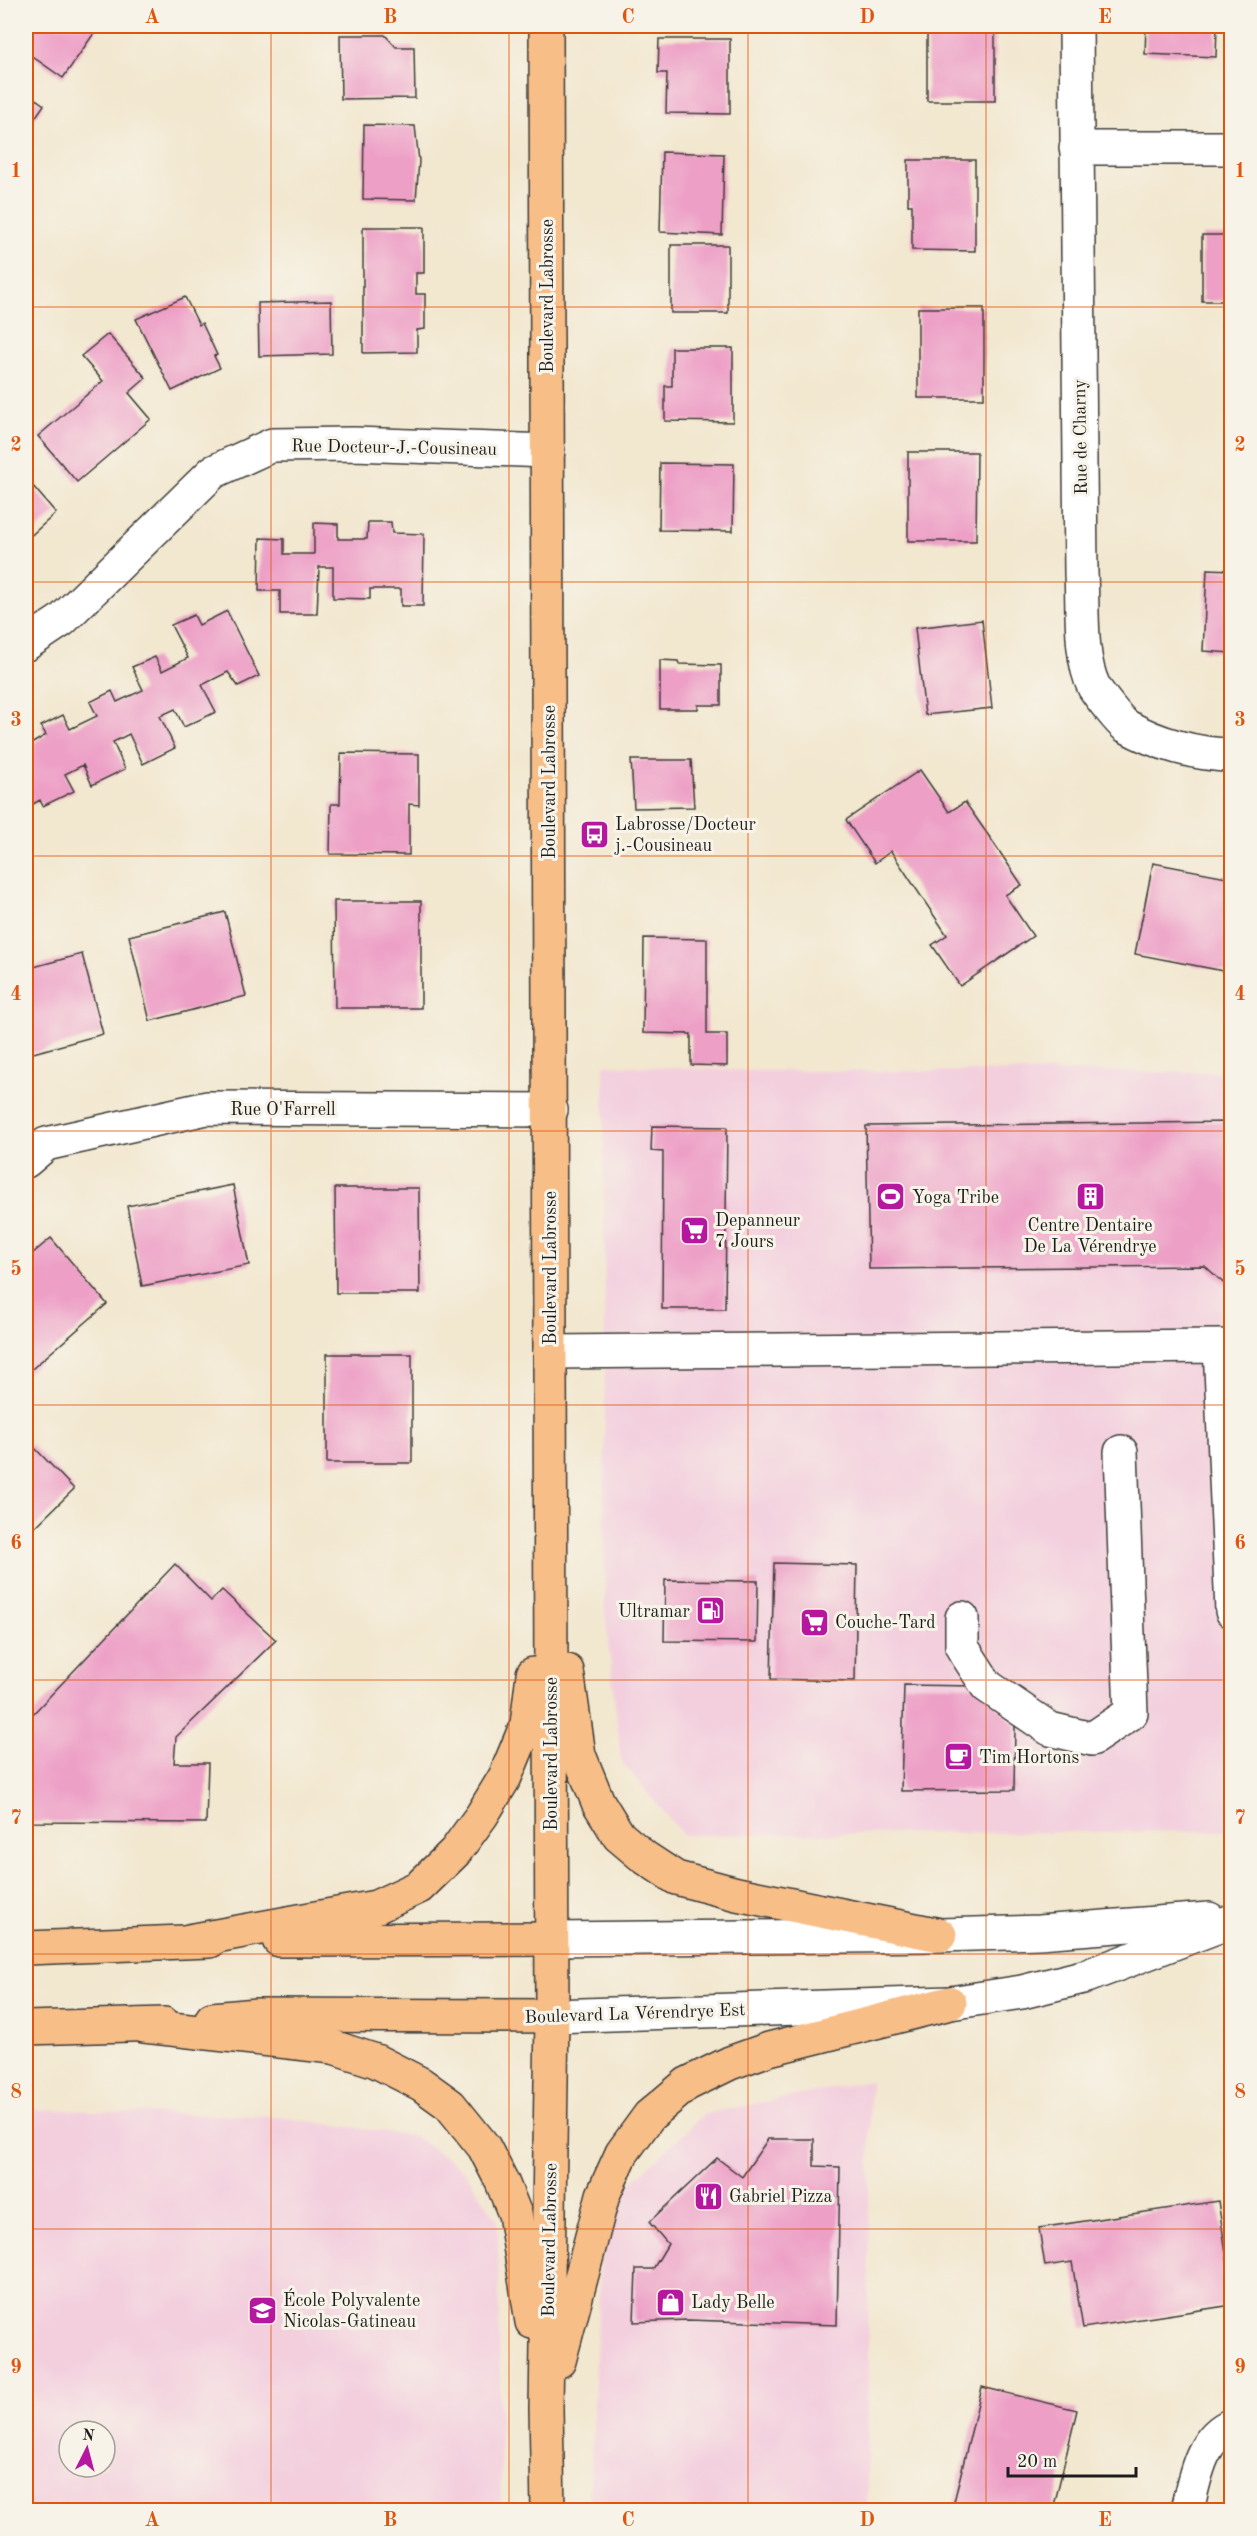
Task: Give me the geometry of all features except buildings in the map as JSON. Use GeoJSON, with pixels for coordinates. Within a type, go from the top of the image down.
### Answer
{"type":"FeatureCollection","features":[{"type":"Feature","properties":{"kind":"main road","name":"Boulevard Labrosse"},"geometry":{"type":"LineString","coordinates":[[546,26],[552,2016],[546,2409],[548,2511]]}},
{"type":"Feature","properties":{"kind":"main road"},"geometry":{"type":"LineString","coordinates":[[549,1554],[579,1755],[598,1802],[619,1836],[644,1857],[676,1878],[737,1894],[940,1935]]}},
{"type":"Feature","properties":{"kind":"main road"},"geometry":{"type":"LineString","coordinates":[[189,1941],[376,1907],[419,1887],[455,1852],[482,1815],[505,1777],[527,1724],[549,1554]]}},
{"type":"Feature","properties":{"kind":"main road","name":"Boulevard La Vérendrye Est"},"geometry":{"type":"LineString","coordinates":[[26,1948],[189,1941],[551,1939]]}},
{"type":"Feature","properties":{"kind":"main road"},"geometry":{"type":"LineString","coordinates":[[546,2409],[603,2195],[622,2153],[649,2116],[687,2084],[730,2063],[769,2049],[950,2003]]}},
{"type":"Feature","properties":{"kind":"main road","name":"Boulevard La Vérendrye Est"},"geometry":{"type":"LineString","coordinates":[[26,2028],[144,2026],[257,2015],[552,2016]]}},
{"type":"Feature","properties":{"kind":"main road"},"geometry":{"type":"LineString","coordinates":[[144,2026],[333,2047],[376,2061],[421,2084],[450,2105],[484,2147],[515,2214],[546,2409]]}},
{"type":"Feature","properties":{"kind":"street","name":"Rue de Charny"},"geometry":{"type":"LineString","coordinates":[[1076,26],[1084,650],[1094,687],[1124,725],[1164,742],[1216,755],[1232,755]]}},
{"type":"Feature","properties":{"kind":"street"},"geometry":{"type":"LineString","coordinates":[[1076,148],[1232,148]]}},
{"type":"Feature","properties":{"kind":"street","name":"Rue Docteur-J.-Cousineau"},"geometry":{"type":"LineString","coordinates":[[26,644],[62,620],[213,472],[272,445],[354,444],[548,451]]}},
{"type":"Feature","properties":{"kind":"street","name":"Rue O'Farrell"},"geometry":{"type":"LineString","coordinates":[[26,1161],[46,1144],[207,1108],[551,1110]]}},
{"type":"Feature","properties":{"kind":"street"},"geometry":{"type":"LineString","coordinates":[[550,1352],[1220,1346],[1232,1611]]}},
{"type":"Feature","properties":{"kind":"street"},"geometry":{"type":"LineString","coordinates":[[962,1618],[962,1647],[987,1686],[1050,1729],[1092,1739],[1131,1713],[1121,1452]]}},
{"type":"Feature","properties":{"kind":"street","name":"Boulevard La Vérendrye Est"},"geometry":{"type":"LineString","coordinates":[[551,1939],[940,1935],[1039,1932],[1232,1919]]}},
{"type":"Feature","properties":{"kind":"street","name":"Boulevard La Vérendrye Est"},"geometry":{"type":"LineString","coordinates":[[552,2016],[950,2003],[1022,1992],[1087,1976],[1232,1919]]}},
{"type":"Feature","properties":{"kind":"street"},"geometry":{"type":"LineString","coordinates":[[1187,2511],[1202,2454],[1225,2428],[1232,2426]]}},
{"type":"Feature","properties":{"kind":"shaded area"},"geometry":{"type":"Polygon","coordinates":[[[604,1065],[754,1071],[1231,1072],[1231,1831],[683,1835],[621,1761],[605,1611],[604,1065]]]}},
{"type":"Feature","properties":{"kind":"shaded area"},"geometry":{"type":"Polygon","coordinates":[[[870,2081],[867,2510],[589,2510],[603,2209],[704,2114],[870,2081]]]}},
{"type":"Feature","properties":{"kind":"shaded area","name":"École Polyvalente Nicolas-Gatineau"},"geometry":{"type":"Polygon","coordinates":[[[26,2109],[278,2117],[414,2136],[463,2169],[498,2221],[501,2510],[26,2510],[26,2109]]]}},
{"type":"Feature","properties":{"kind":"place","name":"Labrosse/Docteur j.-Cousineau"},"geometry":{"type":"Point","coordinates":[594,834]}},
{"type":"Feature","properties":{"kind":"place","name":"Centre Dentaire De La Vérendrye"},"geometry":{"type":"Point","coordinates":[1090,1196]}},
{"type":"Feature","properties":{"kind":"place","name":"Yoga Tribe"},"geometry":{"type":"Point","coordinates":[891,1197]}},
{"type":"Feature","properties":{"kind":"place","name":"Depanneur 7 Jours"},"geometry":{"type":"Point","coordinates":[694,1230]}},
{"type":"Feature","properties":{"kind":"place","name":"Ultramar"},"geometry":{"type":"Point","coordinates":[711,1611]}},
{"type":"Feature","properties":{"kind":"place","name":"Couche-Tard"},"geometry":{"type":"Point","coordinates":[814,1622]}},
{"type":"Feature","properties":{"kind":"place","name":"Tim Hortons"},"geometry":{"type":"Point","coordinates":[958,1757]}},
{"type":"Feature","properties":{"kind":"place","name":"Gabriel Pizza"},"geometry":{"type":"Point","coordinates":[708,2196]}},
{"type":"Feature","properties":{"kind":"place","name":"Lady Belle"},"geometry":{"type":"Point","coordinates":[670,2302]}},
{"type":"Feature","properties":{"kind":"place","name":"École Polyvalente Nicolas-Gatineau"},"geometry":{"type":"Point","coordinates":[262,2310]}}]}
